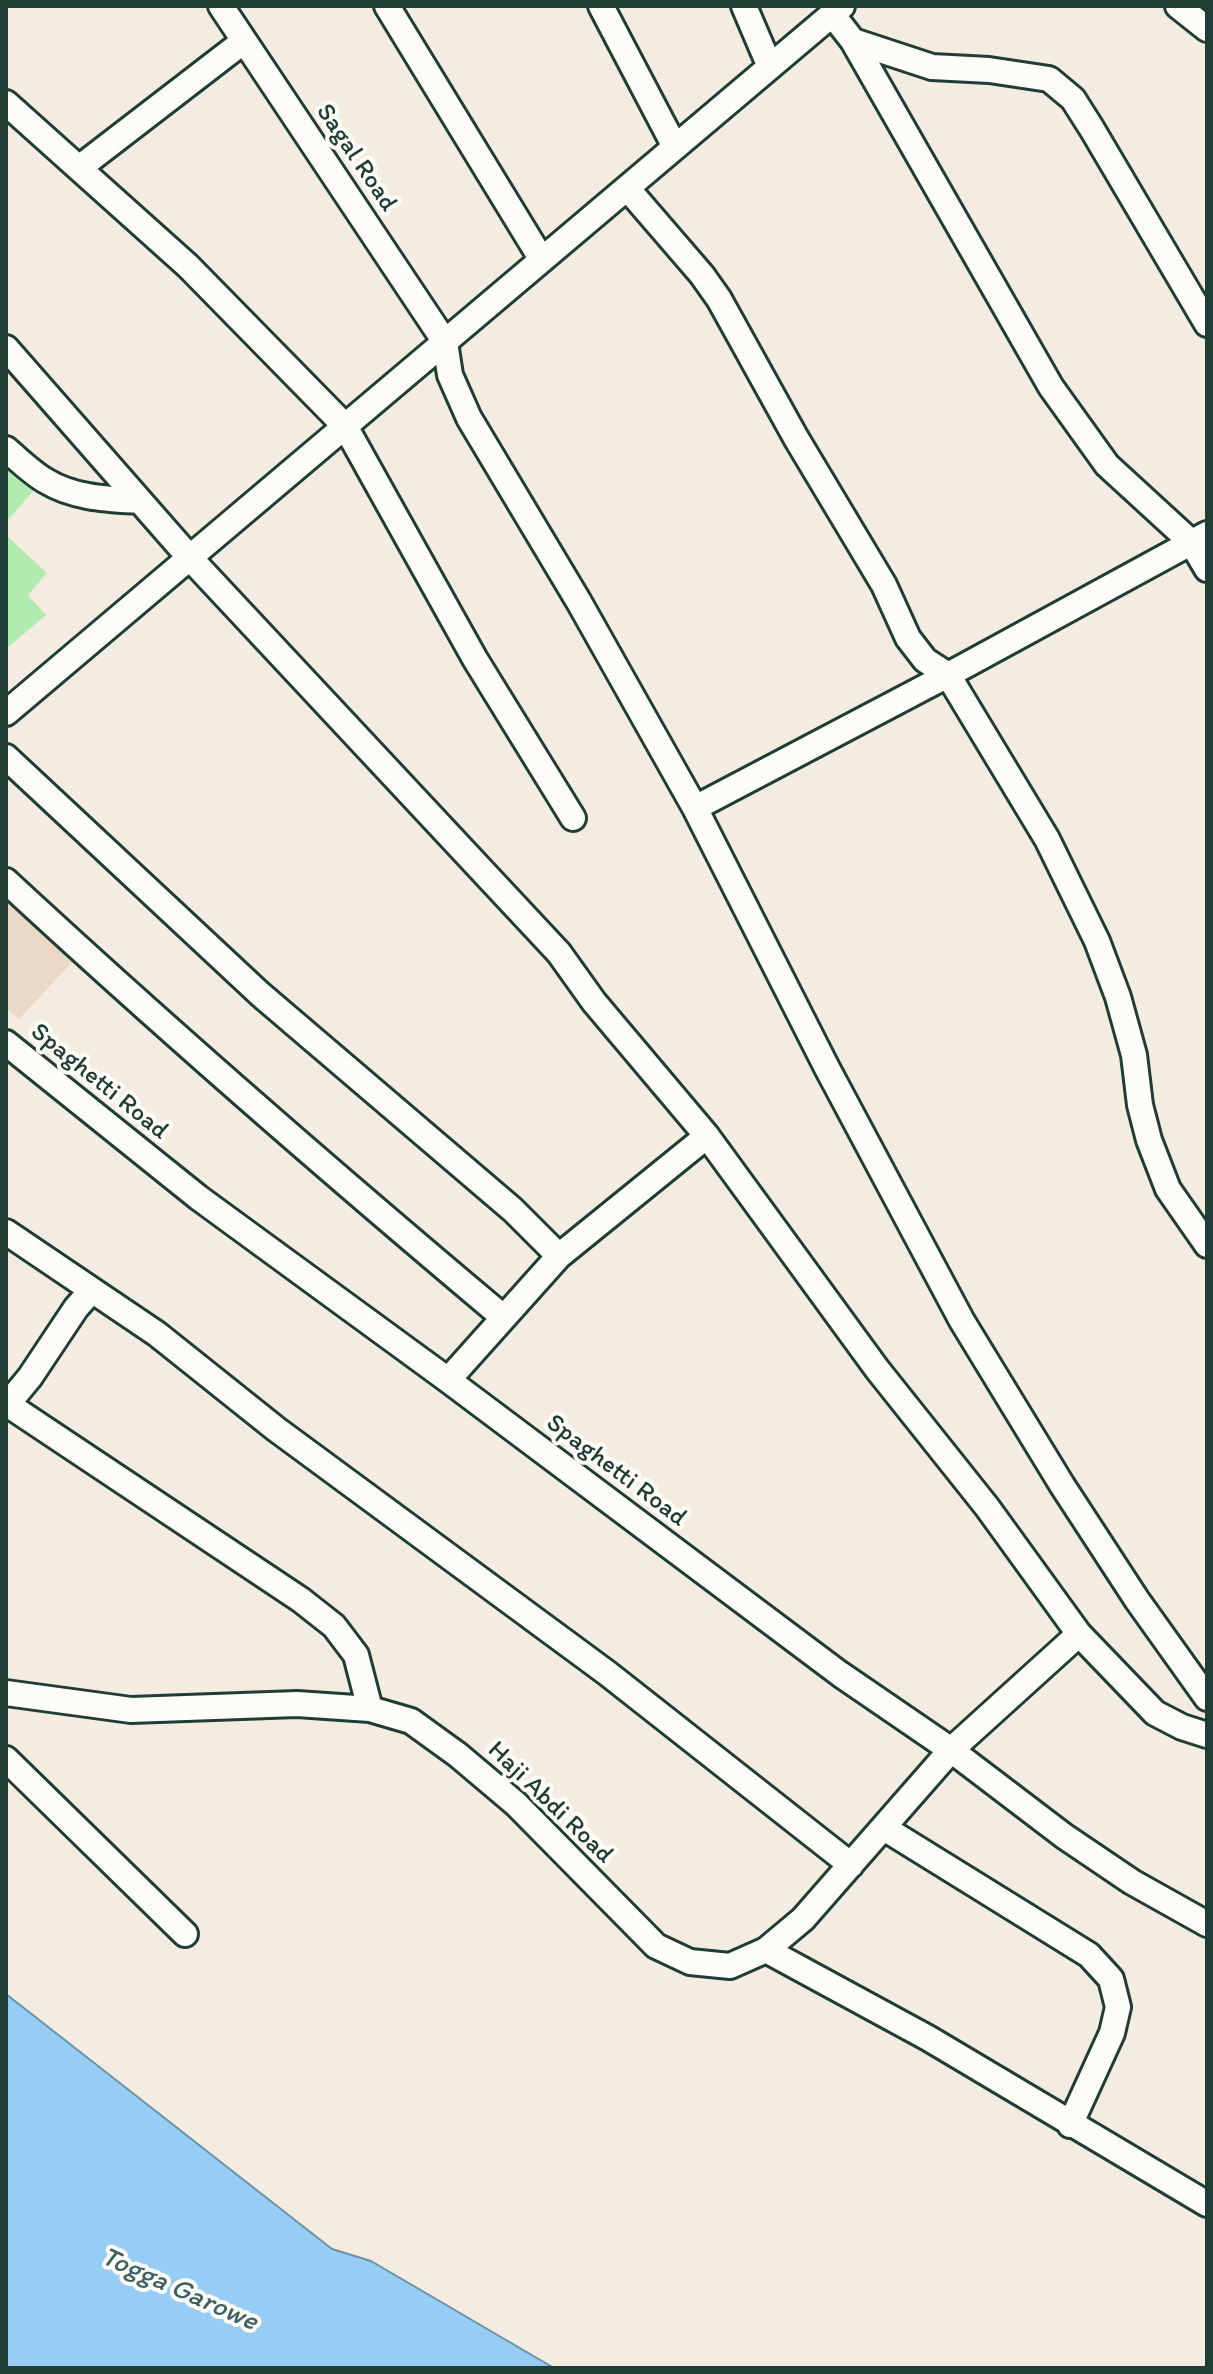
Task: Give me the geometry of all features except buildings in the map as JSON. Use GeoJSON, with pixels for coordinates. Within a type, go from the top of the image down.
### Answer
{"type":"FeatureCollection","features":[{"type":"Feature","properties":{"kind":"street","name":"Sagal Road"},"geometry":{"type":"LineString","coordinates":[[221,6],[445,342]]}},
{"type":"Feature","properties":{"kind":"street"},"geometry":{"type":"LineString","coordinates":[[387,6],[542,260]]}},
{"type":"Feature","properties":{"kind":"street"},"geometry":{"type":"LineString","coordinates":[[601,6],[675,147]]}},
{"type":"Feature","properties":{"kind":"street"},"geometry":{"type":"LineString","coordinates":[[744,6],[770,67]]}},
{"type":"Feature","properties":{"kind":"street"},"geometry":{"type":"LineString","coordinates":[[1178,6],[1207,29]]}},
{"type":"Feature","properties":{"kind":"street"},"geometry":{"type":"LineString","coordinates":[[6,713],[837,10],[1043,374],[1075,424],[1107,465],[1199,538],[1207,569]]}},
{"type":"Feature","properties":{"kind":"street"},"geometry":{"type":"LineString","coordinates":[[79,168],[244,41]]}},
{"type":"Feature","properties":{"kind":"street"},"geometry":{"type":"LineString","coordinates":[[853,41],[932,67],[989,70],[1049,79],[1073,99],[1086,119],[1207,324]]}},
{"type":"Feature","properties":{"kind":"street"},"geometry":{"type":"LineString","coordinates":[[6,103],[188,266],[345,426],[475,659],[573,818]]}},
{"type":"Feature","properties":{"kind":"street"},"geometry":{"type":"LineString","coordinates":[[627,188],[719,299],[846,525],[884,585],[908,638],[925,660],[948,675],[1047,839],[1097,941],[1118,997],[1134,1055],[1140,1105],[1149,1140],[1168,1189],[1204,1237]]}},
{"type":"Feature","properties":{"kind":"street"},"geometry":{"type":"LineString","coordinates":[[445,342],[450,375],[469,418],[579,602],[695,808],[827,1068],[962,1321],[1120,1575],[1207,1698]]}},
{"type":"Feature","properties":{"kind":"street"},"geometry":{"type":"LineString","coordinates":[[6,348],[190,558],[559,953],[594,1002],[707,1136],[877,1369],[987,1507],[1079,1634],[1155,1713],[1207,1735]]}},
{"type":"Feature","properties":{"kind":"street"},"geometry":{"type":"LineString","coordinates":[[6,449],[46,481],[68,491],[94,498],[139,501]]}},
{"type":"Feature","properties":{"kind":"street"},"geometry":{"type":"LineString","coordinates":[[695,808],[1199,538]]}},
{"type":"Feature","properties":{"kind":"street"},"geometry":{"type":"LineString","coordinates":[[6,757],[260,994],[513,1210],[559,1256]]}},
{"type":"Feature","properties":{"kind":"street"},"geometry":{"type":"LineString","coordinates":[[6,881],[161,1023],[503,1317]]}},
{"type":"Feature","properties":{"kind":"street","name":"Spaghetti Road"},"geometry":{"type":"LineString","coordinates":[[6,1043],[199,1198],[840,1674],[951,1750],[1064,1836],[1132,1882],[1207,1924]]}},
{"type":"Feature","properties":{"kind":"street"},"geometry":{"type":"LineString","coordinates":[[448,1380],[559,1256],[707,1136]]}},
{"type":"Feature","properties":{"kind":"street"},"geometry":{"type":"LineString","coordinates":[[6,1232],[157,1334],[276,1429],[607,1673],[851,1865]]}},
{"type":"Feature","properties":{"kind":"street"},"geometry":{"type":"LineString","coordinates":[[92,1290],[7,1405],[301,1600],[334,1626],[356,1655],[370,1709]]}},
{"type":"Feature","properties":{"kind":"street","name":"Haji Abdi Road"},"geometry":{"type":"LineString","coordinates":[[6,1693],[131,1710],[297,1704],[370,1709],[411,1721],[458,1755],[516,1804],[656,1946],[690,1962],[730,1966],[766,1950],[803,1919],[951,1750],[1079,1634]]}},
{"type":"Feature","properties":{"kind":"street"},"geometry":{"type":"LineString","coordinates":[[6,1759],[185,1934]]}},
{"type":"Feature","properties":{"kind":"street"},"geometry":{"type":"LineString","coordinates":[[884,1828],[1089,1955],[1111,1979],[1118,2007],[1112,2033],[1070,2125]]}},
{"type":"Feature","properties":{"kind":"street"},"geometry":{"type":"LineString","coordinates":[[766,1950],[928,2038],[1207,2204]]}},
{"type":"Feature","properties":{"kind":"shaded area"},"geometry":{"type":"Polygon","coordinates":[[[6,886],[80,954],[19,1019],[6,1009],[6,886]]]}},
{"type":"Feature","properties":{"kind":"green space"},"geometry":{"type":"Polygon","coordinates":[[[6,464],[35,489],[6,522],[6,464]]]}},
{"type":"Feature","properties":{"kind":"green space"},"geometry":{"type":"Polygon","coordinates":[[[6,535],[47,573],[28,595],[46,615],[6,649],[6,535]]]}},
{"type":"Feature","properties":{"kind":"water","name":"Togga Garowe"},"geometry":{"type":"Polygon","coordinates":[[[6,1994],[332,2249],[371,2261],[554,2368],[6,2368],[6,1994]]]}}]}
